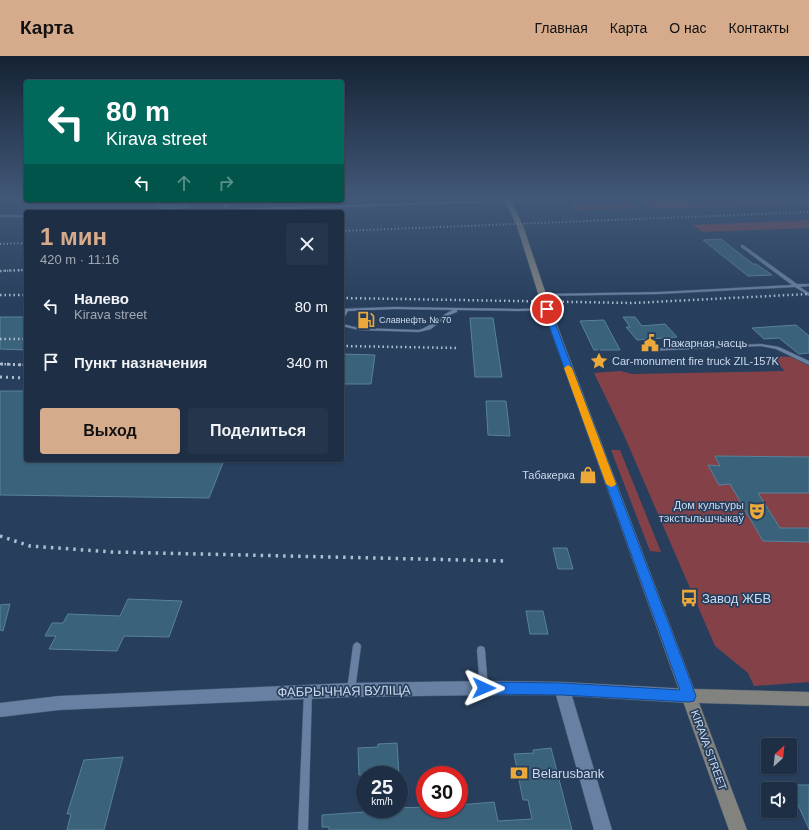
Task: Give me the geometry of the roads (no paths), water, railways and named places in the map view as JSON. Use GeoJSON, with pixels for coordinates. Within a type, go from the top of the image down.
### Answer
{"type":"FeatureCollection","features":[{"type":"Feature","properties":{"kind":"main road","name":"KIRAVA STREET"},"geometry":{"type":"LineString","coordinates":[[522,233],[547,309],[738,830]]}},
{"type":"Feature","properties":{"kind":"main road"},"geometry":{"type":"LineString","coordinates":[[689,696],[809,699]]}},
{"type":"Feature","properties":{"kind":"street","name":"ФАБРЫЧНАЯ ВУЛІЦА"},"geometry":{"type":"LineString","coordinates":[[0,710],[59,702],[351,690],[484,688],[562,689],[689,696]]}},
{"type":"Feature","properties":{"kind":"street"},"geometry":{"type":"LineString","coordinates":[[562,689],[603,830]]}},
{"type":"Feature","properties":{"kind":"lane"},"geometry":{"type":"LineString","coordinates":[[742,246],[792,281],[795,286],[809,295]]}},
{"type":"Feature","properties":{"kind":"lane"},"geometry":{"type":"LineString","coordinates":[[542,295],[652,293],[809,285]]}},
{"type":"Feature","properties":{"kind":"lane"},"geometry":{"type":"LineString","coordinates":[[344,310],[394,308],[547,309]]}},
{"type":"Feature","properties":{"kind":"lane"},"geometry":{"type":"LineString","coordinates":[[344,325],[359,329],[427,330],[447,314],[463,309]]}},
{"type":"Feature","properties":{"kind":"lane"},"geometry":{"type":"LineString","coordinates":[[649,350],[761,345],[776,348],[809,362]]}},
{"type":"Feature","properties":{"kind":"lane"},"geometry":{"type":"LineString","coordinates":[[351,690],[358,646]]}},
{"type":"Feature","properties":{"kind":"lane"},"geometry":{"type":"LineString","coordinates":[[481,650],[484,688]]}},
{"type":"Feature","properties":{"kind":"lane"},"geometry":{"type":"LineString","coordinates":[[303,830],[308,691]]}},
{"type":"Feature","properties":{"kind":"railway"},"geometry":{"type":"LineString","coordinates":[[0,244],[24,243]]}},
{"type":"Feature","properties":{"kind":"railway"},"geometry":{"type":"LineString","coordinates":[[23,270],[0,271],[24,270]]}},
{"type":"Feature","properties":{"kind":"railway"},"geometry":{"type":"LineString","coordinates":[[344,298],[633,303],[809,294]]}},
{"type":"Feature","properties":{"kind":"railway"},"geometry":{"type":"LineString","coordinates":[[0,295],[24,295]]}},
{"type":"Feature","properties":{"kind":"railway"},"geometry":{"type":"LineString","coordinates":[[0,339],[24,339]]}},
{"type":"Feature","properties":{"kind":"railway"},"geometry":{"type":"LineString","coordinates":[[344,346],[458,348]]}},
{"type":"Feature","properties":{"kind":"railway"},"geometry":{"type":"LineString","coordinates":[[0,364],[24,365]]}},
{"type":"Feature","properties":{"kind":"railway"},"geometry":{"type":"LineString","coordinates":[[1,364],[24,365]]}},
{"type":"Feature","properties":{"kind":"railway"},"geometry":{"type":"LineString","coordinates":[[0,377],[24,378]]}},
{"type":"Feature","properties":{"kind":"railway"},"geometry":{"type":"LineString","coordinates":[[0,536],[30,546],[112,552],[507,561]]}},
{"type":"Feature","properties":{"kind":"place","name":"Славнефть № 70"},"geometry":{"type":"Point","coordinates":[366,320]}},
{"type":"Feature","properties":{"kind":"place","name":"Пажарная часць"},"geometry":{"type":"Point","coordinates":[650,343]}},
{"type":"Feature","properties":{"kind":"place","name":"Car-monument fire truck ZIL-157K"},"geometry":{"type":"Point","coordinates":[599,361]}},
{"type":"Feature","properties":{"kind":"place","name":"Табакерка"},"geometry":{"type":"Point","coordinates":[588,475]}},
{"type":"Feature","properties":{"kind":"place","name":"Дом культуры тэкстыльшчыкаў"},"geometry":{"type":"Point","coordinates":[757,511]}},
{"type":"Feature","properties":{"kind":"place","name":"Завод ЖБВ"},"geometry":{"type":"Point","coordinates":[689,598]}},
{"type":"Feature","properties":{"kind":"place","name":"Belarusbank"},"geometry":{"type":"Point","coordinates":[519,773]}}]}
